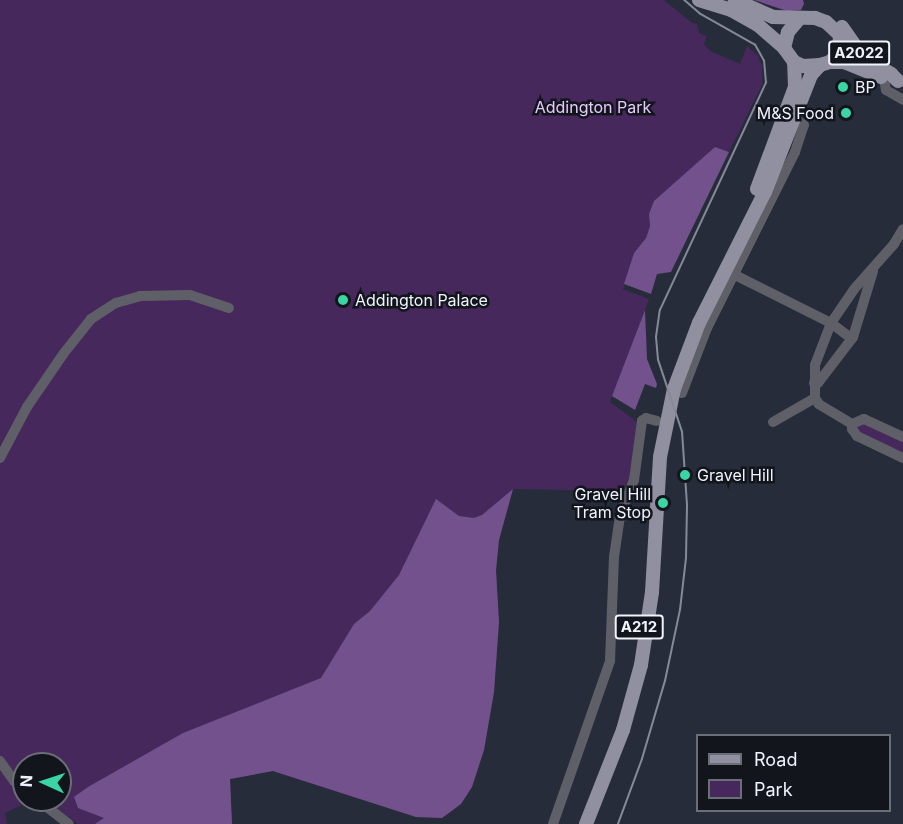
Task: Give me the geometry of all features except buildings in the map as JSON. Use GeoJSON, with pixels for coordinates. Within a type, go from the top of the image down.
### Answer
{"type":"FeatureCollection","features":[{"type":"Feature","properties":{"kind":"main road"},"geometry":{"type":"LineString","coordinates":[[699,0],[745,17],[772,35],[794,62],[803,66],[825,63],[839,53],[841,40],[837,30],[826,22],[815,18],[773,16],[735,0]]}},
{"type":"Feature","properties":{"kind":"main road"},"geometry":{"type":"LineString","coordinates":[[784,48],[788,32],[799,19]]}},
{"type":"Feature","properties":{"kind":"main road","name":"A2022"},"geometry":{"type":"LineString","coordinates":[[826,22],[845,30],[863,57],[891,74],[895,81]]}},
{"type":"Feature","properties":{"kind":"main road","name":"A212"},"geometry":{"type":"LineString","coordinates":[[577,824],[614,730],[632,670],[643,597],[652,420],[692,320],[758,188],[795,87],[794,62]]}},
{"type":"Feature","properties":{"kind":"main road","name":"A2022"},"geometry":{"type":"LineString","coordinates":[[825,63],[844,62],[895,81]]}},
{"type":"Feature","properties":{"kind":"main road","name":"A212"},"geometry":{"type":"LineString","coordinates":[[586,824],[620,738],[639,675],[652,592],[660,457],[669,409],[688,364],[699,323],[765,192],[797,120],[811,75],[825,63]]}},
{"type":"Feature","properties":{"kind":"street"},"geometry":{"type":"LineString","coordinates":[[895,81],[886,90],[903,100]]}},
{"type":"Feature","properties":{"kind":"street"},"geometry":{"type":"LineString","coordinates":[[682,393],[688,364],[795,152],[804,129],[797,120]]}},
{"type":"Feature","properties":{"kind":"street"},"geometry":{"type":"LineString","coordinates":[[815,399],[815,365],[831,323],[855,288],[898,247],[903,229]]}},
{"type":"Feature","properties":{"kind":"street"},"geometry":{"type":"LineString","coordinates":[[814,383],[818,383],[852,339],[873,270]]}},
{"type":"Feature","properties":{"kind":"street"},"geometry":{"type":"LineString","coordinates":[[734,274],[831,323],[852,339]]}},
{"type":"Feature","properties":{"kind":"street"},"geometry":{"type":"LineString","coordinates":[[0,458],[27,407],[64,353],[91,320],[116,303],[140,296],[190,295],[229,308]]}},
{"type":"Feature","properties":{"kind":"street"},"geometry":{"type":"LineString","coordinates":[[773,422],[815,399]]}},
{"type":"Feature","properties":{"kind":"street"},"geometry":{"type":"LineString","coordinates":[[815,399],[852,424]]}},
{"type":"Feature","properties":{"kind":"street"},"geometry":{"type":"LineString","coordinates":[[553,824],[610,661],[614,557],[620,516],[634,480],[640,427],[643,419],[652,420]]}},
{"type":"Feature","properties":{"kind":"street"},"geometry":{"type":"LineString","coordinates":[[852,424],[864,419],[903,437]]}},
{"type":"Feature","properties":{"kind":"street"},"geometry":{"type":"LineString","coordinates":[[852,424],[852,429],[857,436],[903,458]]}},
{"type":"Feature","properties":{"kind":"street"},"geometry":{"type":"LineString","coordinates":[[0,761],[12,778]]}},
{"type":"Feature","properties":{"kind":"street"},"geometry":{"type":"LineString","coordinates":[[54,812],[69,824]]}},
{"type":"Feature","properties":{"kind":"green space","name":"Addington Park"},"geometry":{"type":"Polygon","coordinates":[[[0,0],[664,0],[692,23],[697,24],[699,33],[707,36],[704,44],[710,51],[740,64],[747,46],[758,56],[762,66],[762,85],[729,152],[715,147],[649,214],[650,226],[646,238],[634,253],[623,289],[649,299],[610,402],[637,422],[630,477],[622,491],[513,489],[499,540],[496,570],[499,622],[494,692],[484,750],[472,787],[461,804],[442,818],[416,817],[272,771],[230,779],[232,824],[78,824],[62,812],[72,812],[72,752],[12,752],[12,810],[5,813],[7,824],[0,824],[0,0]]]}},
{"type":"Feature","properties":{"kind":"green space"},"geometry":{"type":"Polygon","coordinates":[[[858,422],[903,439],[903,453],[861,434],[855,425],[858,422]]]}},
{"type":"Feature","properties":{"kind":"shaded area"},"geometry":{"type":"Polygon","coordinates":[[[754,0],[803,0],[804,4],[801,10],[787,11],[754,0]]]}},
{"type":"Feature","properties":{"kind":"shaded area"},"geometry":{"type":"Polygon","coordinates":[[[715,147],[729,152],[671,272],[657,274],[651,294],[624,284],[634,253],[646,238],[650,226],[649,214],[654,201],[715,147]]]}},
{"type":"Feature","properties":{"kind":"shaded area"},"geometry":{"type":"Polygon","coordinates":[[[645,310],[647,359],[657,384],[656,388],[645,384],[635,410],[612,396],[645,310]]]}},
{"type":"Feature","properties":{"kind":"shaded area"},"geometry":{"type":"Polygon","coordinates":[[[513,489],[499,540],[496,570],[499,622],[494,692],[484,750],[472,787],[461,804],[442,818],[416,817],[273,771],[230,779],[232,824],[95,824],[104,818],[78,808],[74,797],[88,787],[183,733],[321,678],[354,624],[370,611],[399,575],[436,499],[459,516],[474,518],[482,515],[513,489]]]}},
{"type":"Feature","properties":{"kind":"tram line"},"geometry":{"type":"LineString","coordinates":[[618,824],[642,759],[665,681],[680,610],[686,558],[687,505],[682,432],[658,360],[656,337],[660,310],[766,83],[764,61],[755,45],[700,14],[684,0]]}},
{"type":"Feature","properties":{"kind":"place","name":"BP"},"geometry":{"type":"Point","coordinates":[843,87]}},
{"type":"Feature","properties":{"kind":"place","name":"M&S Food"},"geometry":{"type":"Point","coordinates":[846,113]}},
{"type":"Feature","properties":{"kind":"place","name":"Addington Palace"},"geometry":{"type":"Point","coordinates":[343,300]}},
{"type":"Feature","properties":{"kind":"place","name":"Gravel Hill"},"geometry":{"type":"Point","coordinates":[685,475]}},
{"type":"Feature","properties":{"kind":"place","name":"Gravel Hill Tram Stop"},"geometry":{"type":"Point","coordinates":[663,503]}}]}
